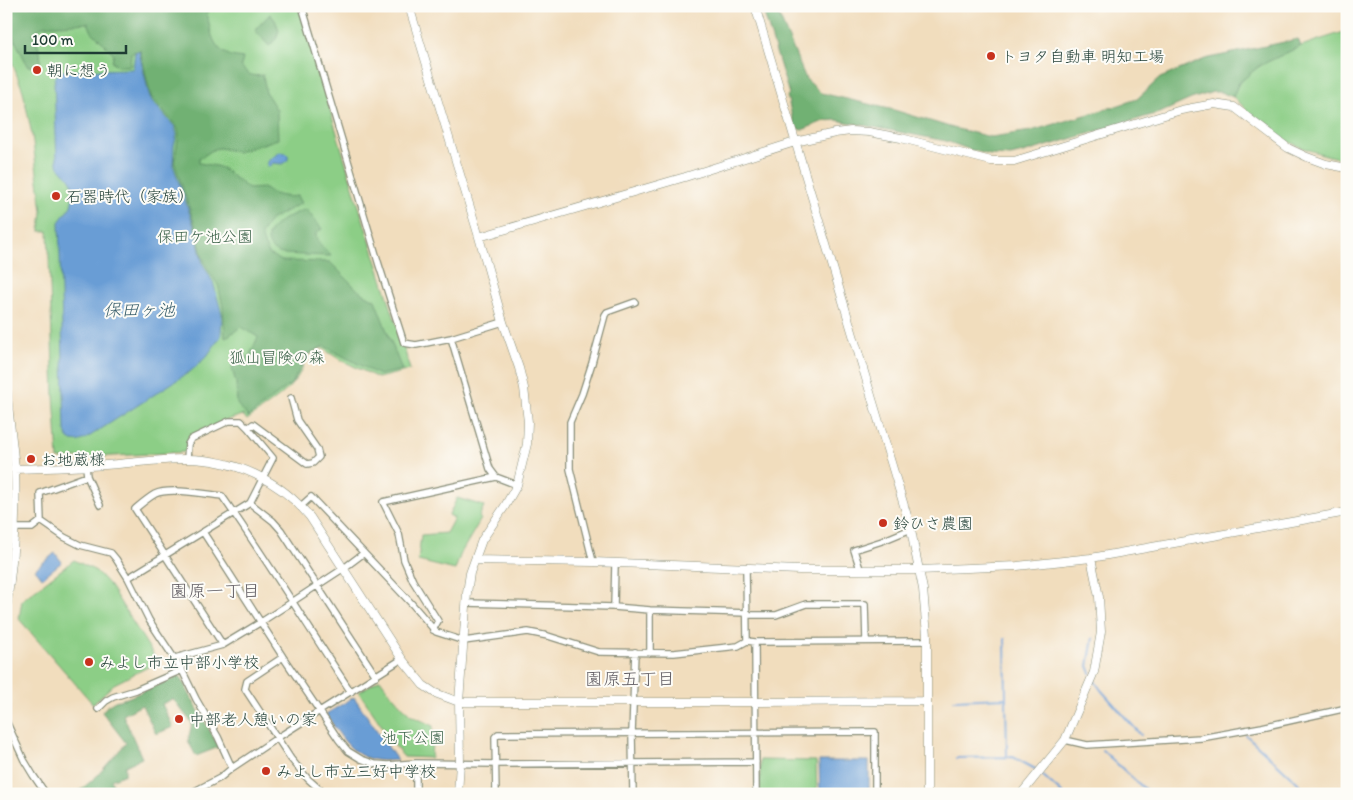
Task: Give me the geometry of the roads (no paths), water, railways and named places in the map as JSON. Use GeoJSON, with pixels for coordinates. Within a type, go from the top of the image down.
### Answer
{"type":"FeatureCollection","features":[{"type":"Feature","properties":{"kind":"street"},"geometry":{"type":"LineString","coordinates":[[302,6],[379,266],[404,343],[416,345],[451,338],[503,322]]}},
{"type":"Feature","properties":{"kind":"street"},"geometry":{"type":"LineString","coordinates":[[409,6],[480,237],[503,322],[522,381],[528,414],[527,444],[517,484],[482,540],[470,573],[459,702],[460,763],[458,794]]}},
{"type":"Feature","properties":{"kind":"street"},"geometry":{"type":"LineString","coordinates":[[755,6],[911,529],[919,570],[927,641],[927,794]]}},
{"type":"Feature","properties":{"kind":"street"},"geometry":{"type":"LineString","coordinates":[[480,237],[685,177],[795,142],[851,131],[901,138],[992,161],[1014,161],[1182,110],[1214,104],[1234,107],[1288,148],[1326,164],[1347,168]]}},
{"type":"Feature","properties":{"kind":"street"},"geometry":{"type":"LineString","coordinates":[[593,562],[570,470],[570,422],[586,382],[605,315],[608,312],[635,302]]}},
{"type":"Feature","properties":{"kind":"street"},"geometry":{"type":"LineString","coordinates":[[451,338],[490,469],[496,477]]}},
{"type":"Feature","properties":{"kind":"street"},"geometry":{"type":"LineString","coordinates":[[6,382],[10,469],[16,528],[6,610]]}},
{"type":"Feature","properties":{"kind":"street"},"geometry":{"type":"LineString","coordinates":[[248,428],[253,424],[297,458],[307,464],[313,463],[319,457],[317,449],[297,420],[291,398]]}},
{"type":"Feature","properties":{"kind":"street"},"geometry":{"type":"LineString","coordinates":[[128,578],[250,502],[273,458],[241,421],[230,422],[191,438],[188,444],[187,459]]}},
{"type":"Feature","properties":{"kind":"street"},"geometry":{"type":"LineString","coordinates":[[10,469],[187,459],[218,462],[243,469],[263,478],[284,491],[310,517],[402,659],[423,684],[435,693],[459,702],[926,700]]}},
{"type":"Feature","properties":{"kind":"street"},"geometry":{"type":"LineString","coordinates":[[86,466],[86,476],[100,505]]}},
{"type":"Feature","properties":{"kind":"street"},"geometry":{"type":"LineString","coordinates":[[41,521],[40,493],[86,476]]}},
{"type":"Feature","properties":{"kind":"street"},"geometry":{"type":"LineString","coordinates":[[433,630],[438,622],[406,568],[399,534],[383,502],[496,477],[517,484]]}},
{"type":"Feature","properties":{"kind":"street"},"geometry":{"type":"LineString","coordinates":[[223,645],[135,509],[156,494],[186,491],[222,496],[351,692]]}},
{"type":"Feature","properties":{"kind":"street"},"geometry":{"type":"LineString","coordinates":[[301,506],[311,497],[412,604],[433,630],[464,641],[528,632],[548,636],[599,652],[650,653],[674,653],[738,646],[747,641],[927,641]]}},
{"type":"Feature","properties":{"kind":"street"},"geometry":{"type":"LineString","coordinates":[[250,502],[281,530],[376,676]]}},
{"type":"Feature","properties":{"kind":"street"},"geometry":{"type":"LineString","coordinates":[[475,560],[860,570],[919,570],[1017,566],[1091,558],[1347,512]]}},
{"type":"Feature","properties":{"kind":"street"},"geometry":{"type":"LineString","coordinates":[[16,528],[32,528],[41,521]]}},
{"type":"Feature","properties":{"kind":"street"},"geometry":{"type":"LineString","coordinates":[[41,521],[64,537],[80,545],[111,554],[116,559],[128,578],[149,620],[182,670],[224,748],[232,768]]}},
{"type":"Feature","properties":{"kind":"street"},"geometry":{"type":"LineString","coordinates":[[860,570],[854,550],[882,542],[911,529]]}},
{"type":"Feature","properties":{"kind":"street"},"geometry":{"type":"LineString","coordinates":[[203,532],[282,657],[344,746],[348,751],[361,759],[375,764],[388,765],[416,763],[632,764],[756,762]]}},
{"type":"Feature","properties":{"kind":"street"},"geometry":{"type":"LineString","coordinates":[[175,658],[223,645],[292,602],[364,553]]}},
{"type":"Feature","properties":{"kind":"street"},"geometry":{"type":"LineString","coordinates":[[1021,794],[1065,740],[1094,672],[1101,632],[1099,597],[1091,558]]}},
{"type":"Feature","properties":{"kind":"street"},"geometry":{"type":"LineString","coordinates":[[614,607],[616,564]]}},
{"type":"Feature","properties":{"kind":"street"},"geometry":{"type":"LineString","coordinates":[[746,568],[747,641]]}},
{"type":"Feature","properties":{"kind":"street"},"geometry":{"type":"LineString","coordinates":[[466,603],[614,607],[776,615],[806,604],[865,604],[866,641]]}},
{"type":"Feature","properties":{"kind":"street"},"geometry":{"type":"LineString","coordinates":[[650,610],[650,653]]}},
{"type":"Feature","properties":{"kind":"street"},"geometry":{"type":"LineString","coordinates":[[755,642],[756,794]]}},
{"type":"Feature","properties":{"kind":"street"},"geometry":{"type":"LineString","coordinates":[[633,794],[632,733],[635,652]]}},
{"type":"Feature","properties":{"kind":"street"},"geometry":{"type":"LineString","coordinates":[[282,657],[247,681],[245,689],[291,759],[308,779],[325,794]]}},
{"type":"Feature","properties":{"kind":"street"},"geometry":{"type":"LineString","coordinates":[[189,794],[220,778],[277,738],[402,659]]}},
{"type":"Feature","properties":{"kind":"street"},"geometry":{"type":"LineString","coordinates":[[98,709],[113,697],[136,690],[182,670]]}},
{"type":"Feature","properties":{"kind":"street"},"geometry":{"type":"LineString","coordinates":[[1065,740],[1087,745],[1202,738],[1347,708]]}},
{"type":"Feature","properties":{"kind":"street"},"geometry":{"type":"LineString","coordinates":[[6,720],[24,760],[46,794]]}},
{"type":"Feature","properties":{"kind":"street"},"geometry":{"type":"LineString","coordinates":[[496,794],[495,737],[498,734],[875,732],[875,794]]}},
{"type":"Feature","properties":{"kind":"street"},"geometry":{"type":"LineString","coordinates":[[416,763],[416,794]]}},
{"type":"Feature","properties":{"kind":"water","name":"保田ヶ池"},"geometry":{"type":"Polygon","coordinates":[[[139,51],[149,95],[175,127],[177,135],[174,145],[173,165],[194,226],[203,264],[213,282],[222,314],[221,336],[207,356],[191,371],[87,438],[76,442],[68,438],[65,430],[59,222],[71,206],[73,197],[72,183],[57,164],[54,78],[62,71],[133,69],[135,52],[139,51]]]}},
{"type":"Feature","properties":{"kind":"water"},"geometry":{"type":"Polygon","coordinates":[[[280,152],[287,154],[287,161],[282,164],[273,163],[267,167],[268,161],[280,152]]]}},
{"type":"Feature","properties":{"kind":"water"},"geometry":{"type":"Polygon","coordinates":[[[55,553],[62,562],[42,578],[35,569],[55,553]]]}},
{"type":"Feature","properties":{"kind":"water"},"geometry":{"type":"Polygon","coordinates":[[[354,697],[397,760],[383,761],[362,756],[347,743],[333,725],[326,714],[354,697]]]}},
{"type":"Feature","properties":{"kind":"water"},"geometry":{"type":"Polygon","coordinates":[[[819,761],[869,761],[869,794],[820,794],[819,761]]]}},
{"type":"Feature","properties":{"kind":"waterway"},"geometry":{"type":"LineString","coordinates":[[1091,673],[1088,666],[1093,638]]}},
{"type":"Feature","properties":{"kind":"waterway"},"geometry":{"type":"LineString","coordinates":[[1005,639],[1007,756]]}},
{"type":"Feature","properties":{"kind":"waterway"},"geometry":{"type":"LineString","coordinates":[[1094,680],[1141,735]]}},
{"type":"Feature","properties":{"kind":"waterway"},"geometry":{"type":"LineString","coordinates":[[954,700],[1005,698]]}},
{"type":"Feature","properties":{"kind":"waterway"},"geometry":{"type":"LineString","coordinates":[[1246,735],[1310,794]]}},
{"type":"Feature","properties":{"kind":"waterway"},"geometry":{"type":"LineString","coordinates":[[1102,750],[1150,794]]}},
{"type":"Feature","properties":{"kind":"waterway"},"geometry":{"type":"LineString","coordinates":[[956,758],[1013,757],[1037,770]]}},
{"type":"Feature","properties":{"kind":"waterway"},"geometry":{"type":"LineString","coordinates":[[1040,773],[1063,794]]}},
{"type":"Feature","properties":{"kind":"place","name":"トヨタ自動車 明知工場"},"geometry":{"type":"Point","coordinates":[991,56]}},
{"type":"Feature","properties":{"kind":"place","name":"朝に想う"},"geometry":{"type":"Point","coordinates":[37,70]}},
{"type":"Feature","properties":{"kind":"place","name":"石器時代（家族）"},"geometry":{"type":"Point","coordinates":[56,196]}},
{"type":"Feature","properties":{"kind":"place","name":"お地蔵様"},"geometry":{"type":"Point","coordinates":[31,459]}},
{"type":"Feature","properties":{"kind":"place","name":"鈴ひさ農園"},"geometry":{"type":"Point","coordinates":[883,523]}},
{"type":"Feature","properties":{"kind":"place","name":"みよし市立中部小学校"},"geometry":{"type":"Point","coordinates":[89,662]}},
{"type":"Feature","properties":{"kind":"place","name":"中部老人憩いの家"},"geometry":{"type":"Point","coordinates":[179,719]}},
{"type":"Feature","properties":{"kind":"place","name":"みよし市立三好中学校"},"geometry":{"type":"Point","coordinates":[266,771]}},
{"type":"Feature","properties":{"kind":"district","name":"園原一丁目"},"geometry":{"type":"Point","coordinates":[215,591]}},
{"type":"Feature","properties":{"kind":"district","name":"園原五丁目"},"geometry":{"type":"Point","coordinates":[630,679]}},
{"type":"Feature","properties":{"kind":"park label","name":"保田ケ池公園"},"geometry":{"type":"Point","coordinates":[205,236]}},
{"type":"Feature","properties":{"kind":"park label","name":"狐山冒険の森"},"geometry":{"type":"Point","coordinates":[277,357]}},
{"type":"Feature","properties":{"kind":"park label","name":"池下公園"},"geometry":{"type":"Point","coordinates":[413,737]}}]}
